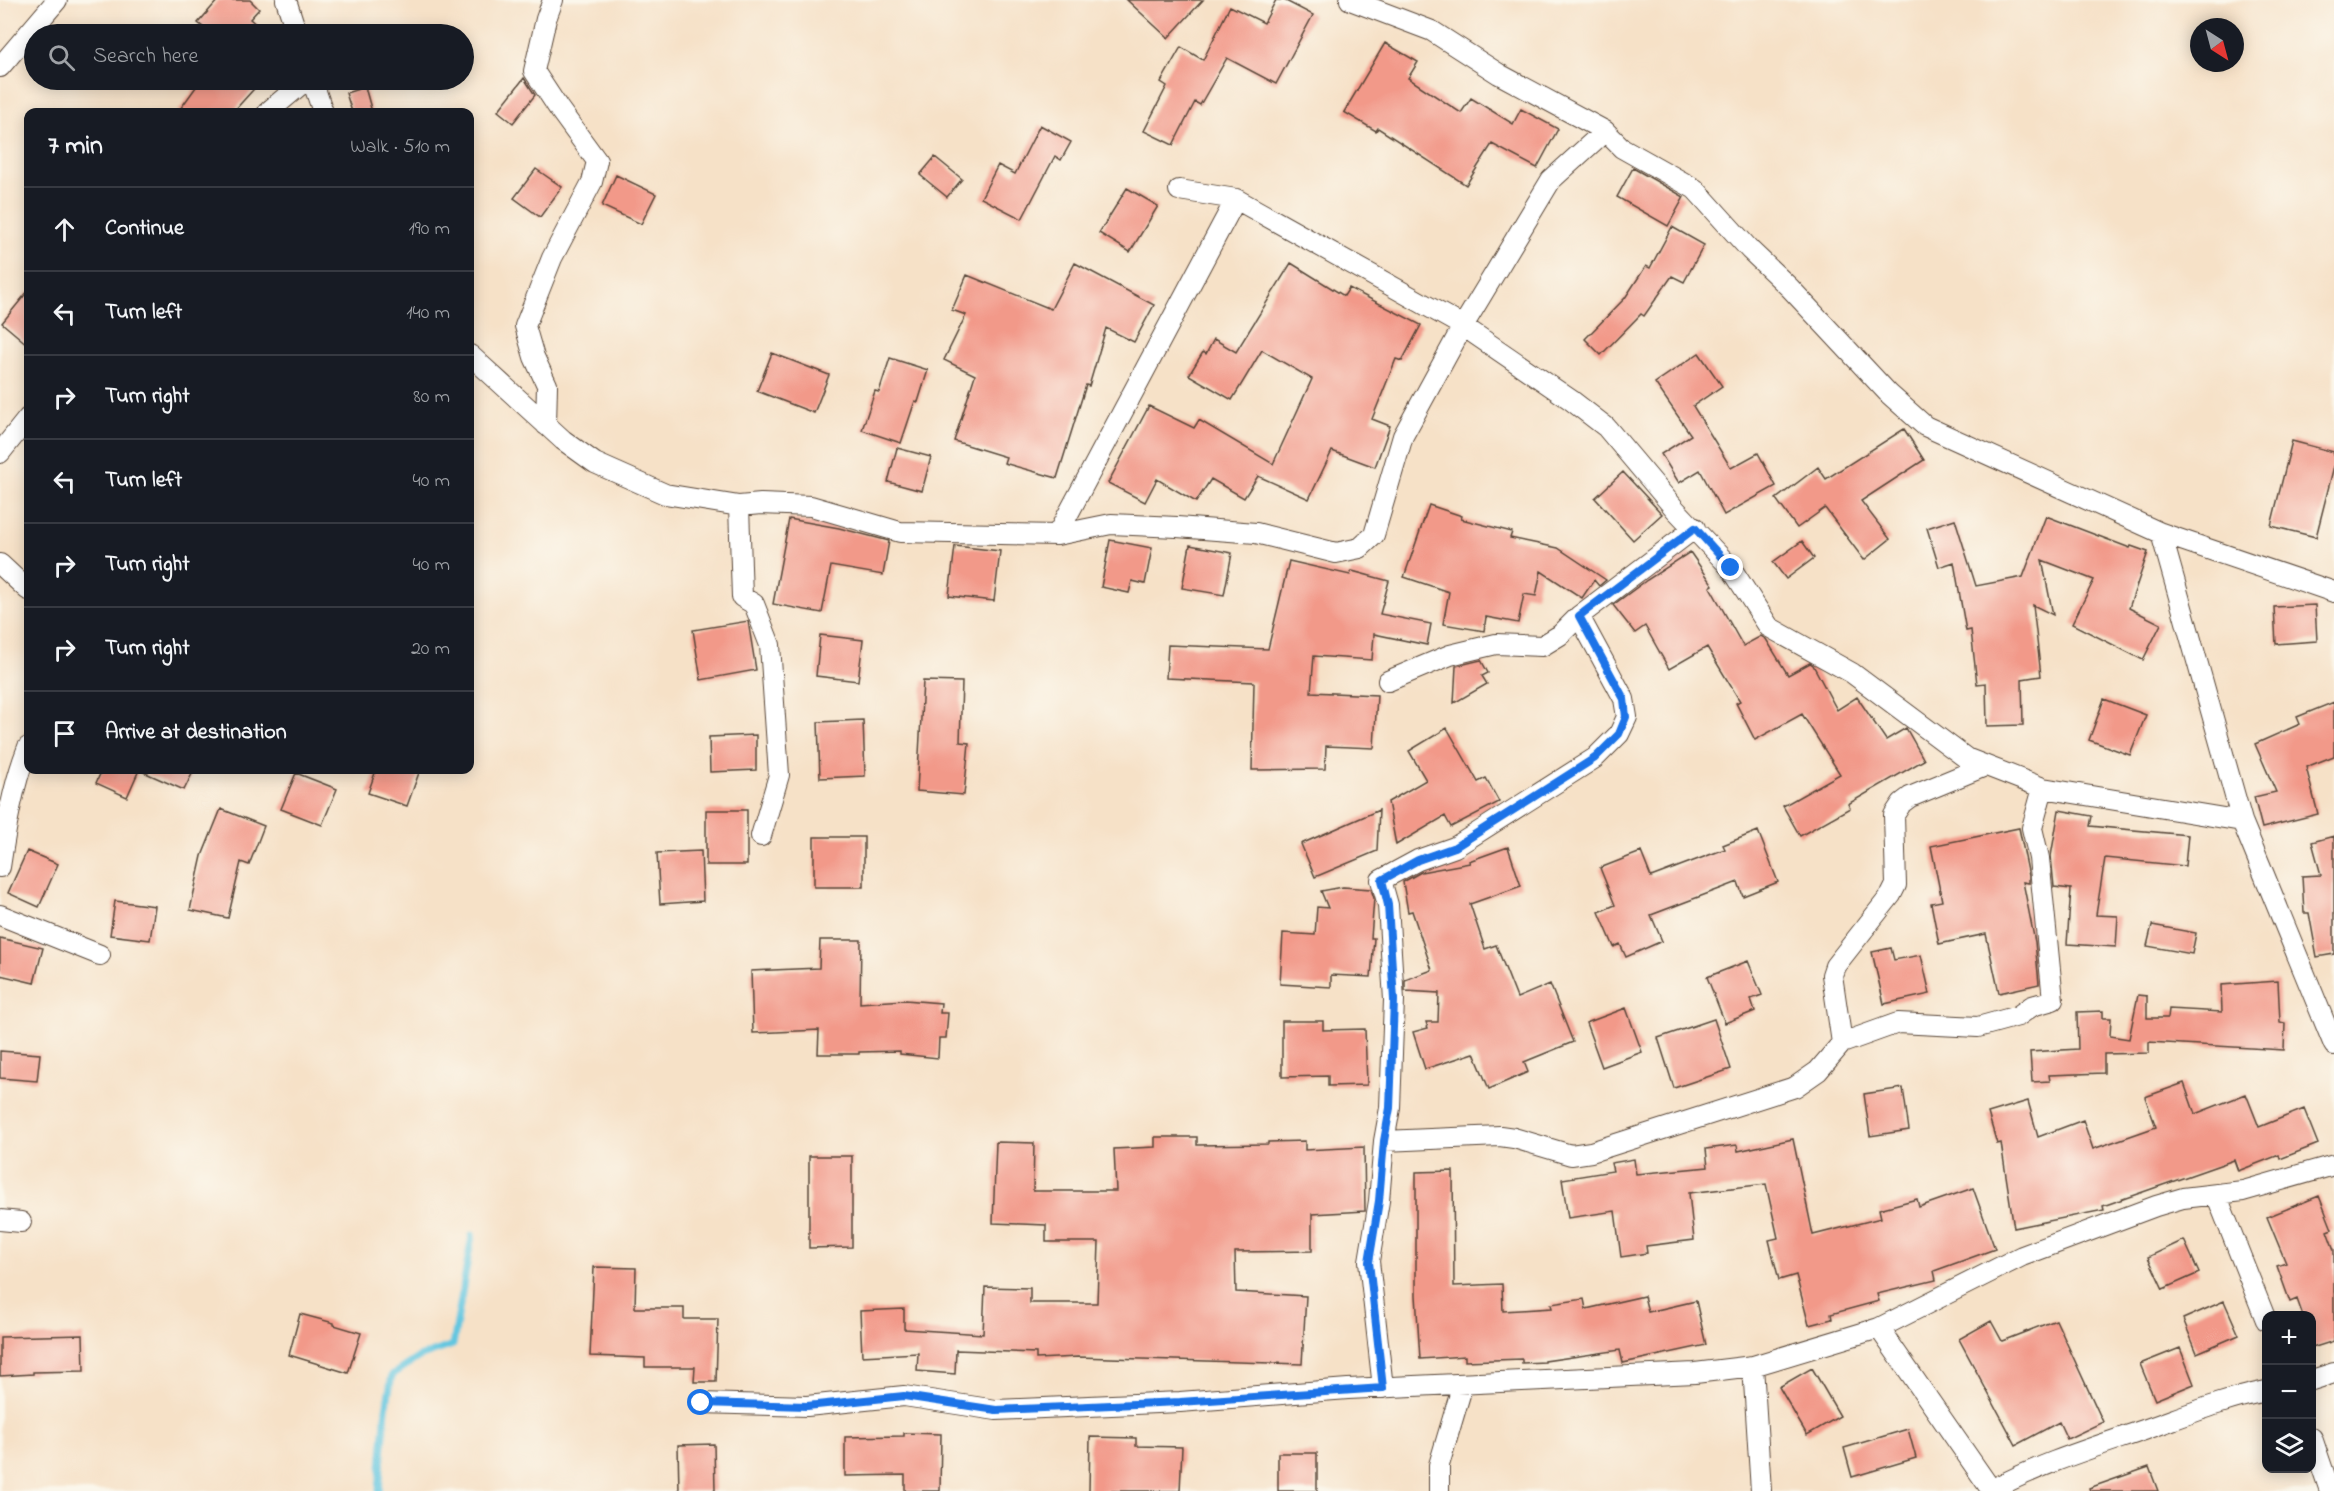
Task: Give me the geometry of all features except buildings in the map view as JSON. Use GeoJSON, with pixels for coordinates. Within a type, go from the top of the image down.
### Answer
{"type":"FeatureCollection","features":[{"type":"Feature","properties":{"kind":"street"},"geometry":{"type":"LineString","coordinates":[[37,24],[57,0]]}},
{"type":"Feature","properties":{"kind":"street"},"geometry":{"type":"LineString","coordinates":[[286,0],[294,24]]}},
{"type":"Feature","properties":{"kind":"street"},"geometry":{"type":"LineString","coordinates":[[546,425],[547,385],[534,357],[525,326],[552,258],[592,183],[597,161],[534,71],[546,19],[553,0]]}},
{"type":"Feature","properties":{"kind":"street"},"geometry":{"type":"LineString","coordinates":[[1350,0],[1432,31],[1499,74],[1605,131],[1622,148],[1695,189],[1750,250],[1790,288],[1889,394],[1925,426],[2161,533],[2334,592]]}},
{"type":"Feature","properties":{"kind":"street"},"geometry":{"type":"LineString","coordinates":[[0,67],[24,39]]}},
{"type":"Feature","properties":{"kind":"street"},"geometry":{"type":"LineString","coordinates":[[273,108],[294,90]]}},
{"type":"Feature","properties":{"kind":"street"},"geometry":{"type":"LineString","coordinates":[[315,90],[322,108]]}},
{"type":"Feature","properties":{"kind":"street"},"geometry":{"type":"LineString","coordinates":[[474,359],[546,425],[595,463],[665,494],[739,506],[761,504],[811,506],[900,532],[1057,535],[1111,525],[1177,526],[1256,533],[1336,553],[1360,548],[1374,535],[1403,436],[1462,326],[1551,180],[1605,131]]}},
{"type":"Feature","properties":{"kind":"street"},"geometry":{"type":"LineString","coordinates":[[1179,190],[1236,199],[1462,326],[1570,400],[1606,427],[1675,509],[1731,568],[1769,627],[1852,673],[1966,758],[2043,788],[2242,821]]}},
{"type":"Feature","properties":{"kind":"street"},"geometry":{"type":"LineString","coordinates":[[1057,535],[1236,199]]}},
{"type":"Feature","properties":{"kind":"street"},"geometry":{"type":"LineString","coordinates":[[0,453],[24,423]]}},
{"type":"Feature","properties":{"kind":"street"},"geometry":{"type":"LineString","coordinates":[[739,506],[742,597],[754,604],[770,645],[778,776],[761,836]]}},
{"type":"Feature","properties":{"kind":"street"},"geometry":{"type":"LineString","coordinates":[[1388,681],[1449,655],[1496,644],[1542,646],[1560,635],[1579,616],[1695,528]]}},
{"type":"Feature","properties":{"kind":"street"},"geometry":{"type":"LineString","coordinates":[[2161,533],[2242,821],[2334,1045]]}},
{"type":"Feature","properties":{"kind":"street"},"geometry":{"type":"LineString","coordinates":[[0,564],[24,586]]}},
{"type":"Feature","properties":{"kind":"street"},"geometry":{"type":"LineString","coordinates":[[1383,1388],[1369,1262],[1390,1108],[1394,1000],[1388,905],[1382,880],[1418,860],[1455,847],[1595,758],[1619,734],[1626,717],[1624,699],[1579,616]]}},
{"type":"Feature","properties":{"kind":"street"},"geometry":{"type":"LineString","coordinates":[[0,867],[5,832],[24,758]]}},
{"type":"Feature","properties":{"kind":"street"},"geometry":{"type":"LineString","coordinates":[[1842,1043],[1832,975],[1835,966],[1891,895],[1896,885],[1894,815],[1902,803],[1910,797],[1985,766]]}},
{"type":"Feature","properties":{"kind":"street"},"geometry":{"type":"LineString","coordinates":[[1384,1141],[1500,1136],[1571,1155],[1591,1152],[1795,1087],[1818,1071],[1842,1043],[1898,1023],[1978,1027],[2018,1016],[2032,1006],[2053,1000],[2041,870],[2032,828],[2043,788]]}},
{"type":"Feature","properties":{"kind":"street"},"geometry":{"type":"LineString","coordinates":[[0,915],[100,955]]}},
{"type":"Feature","properties":{"kind":"street"},"geometry":{"type":"LineString","coordinates":[[701,1403],[807,1406],[904,1396],[996,1410],[1695,1373],[1754,1366],[1879,1328],[2022,1256],[2156,1206],[2183,1198],[2243,1191],[2334,1165]]}},
{"type":"Feature","properties":{"kind":"street"},"geometry":{"type":"LineString","coordinates":[[2216,1194],[2262,1311]]}},
{"type":"Feature","properties":{"kind":"street"},"geometry":{"type":"LineString","coordinates":[[0,1220],[21,1222]]}},
{"type":"Feature","properties":{"kind":"street"},"geometry":{"type":"LineString","coordinates":[[1879,1328],[1991,1490],[2017,1476],[2063,1457],[2223,1402],[2262,1392]]}},
{"type":"Feature","properties":{"kind":"street"},"geometry":{"type":"LineString","coordinates":[[1754,1366],[1761,1491]]}},
{"type":"Feature","properties":{"kind":"street"},"geometry":{"type":"LineString","coordinates":[[2316,1379],[2334,1372]]}},
{"type":"Feature","properties":{"kind":"street"},"geometry":{"type":"LineString","coordinates":[[1439,1491],[1439,1465],[1463,1384]]}},
{"type":"Feature","properties":{"kind":"street"},"geometry":{"type":"LineString","coordinates":[[2316,1450],[2330,1491]]}},
{"type":"Feature","properties":{"kind":"waterway"},"geometry":{"type":"LineString","coordinates":[[379,1491],[386,1409],[392,1375],[419,1357],[453,1345],[472,1235]]}},
{"type":"Feature","properties":{"kind":"route"},"geometry":{"type":"LineString","coordinates":[[701,1403],[807,1406],[904,1396],[996,1410],[1180,1402],[1383,1388],[1369,1262],[1390,1108],[1394,1000],[1388,905],[1382,880],[1418,860],[1455,847],[1595,758],[1619,734],[1626,717],[1624,699],[1579,616],[1695,528],[1731,568]]}}]}
